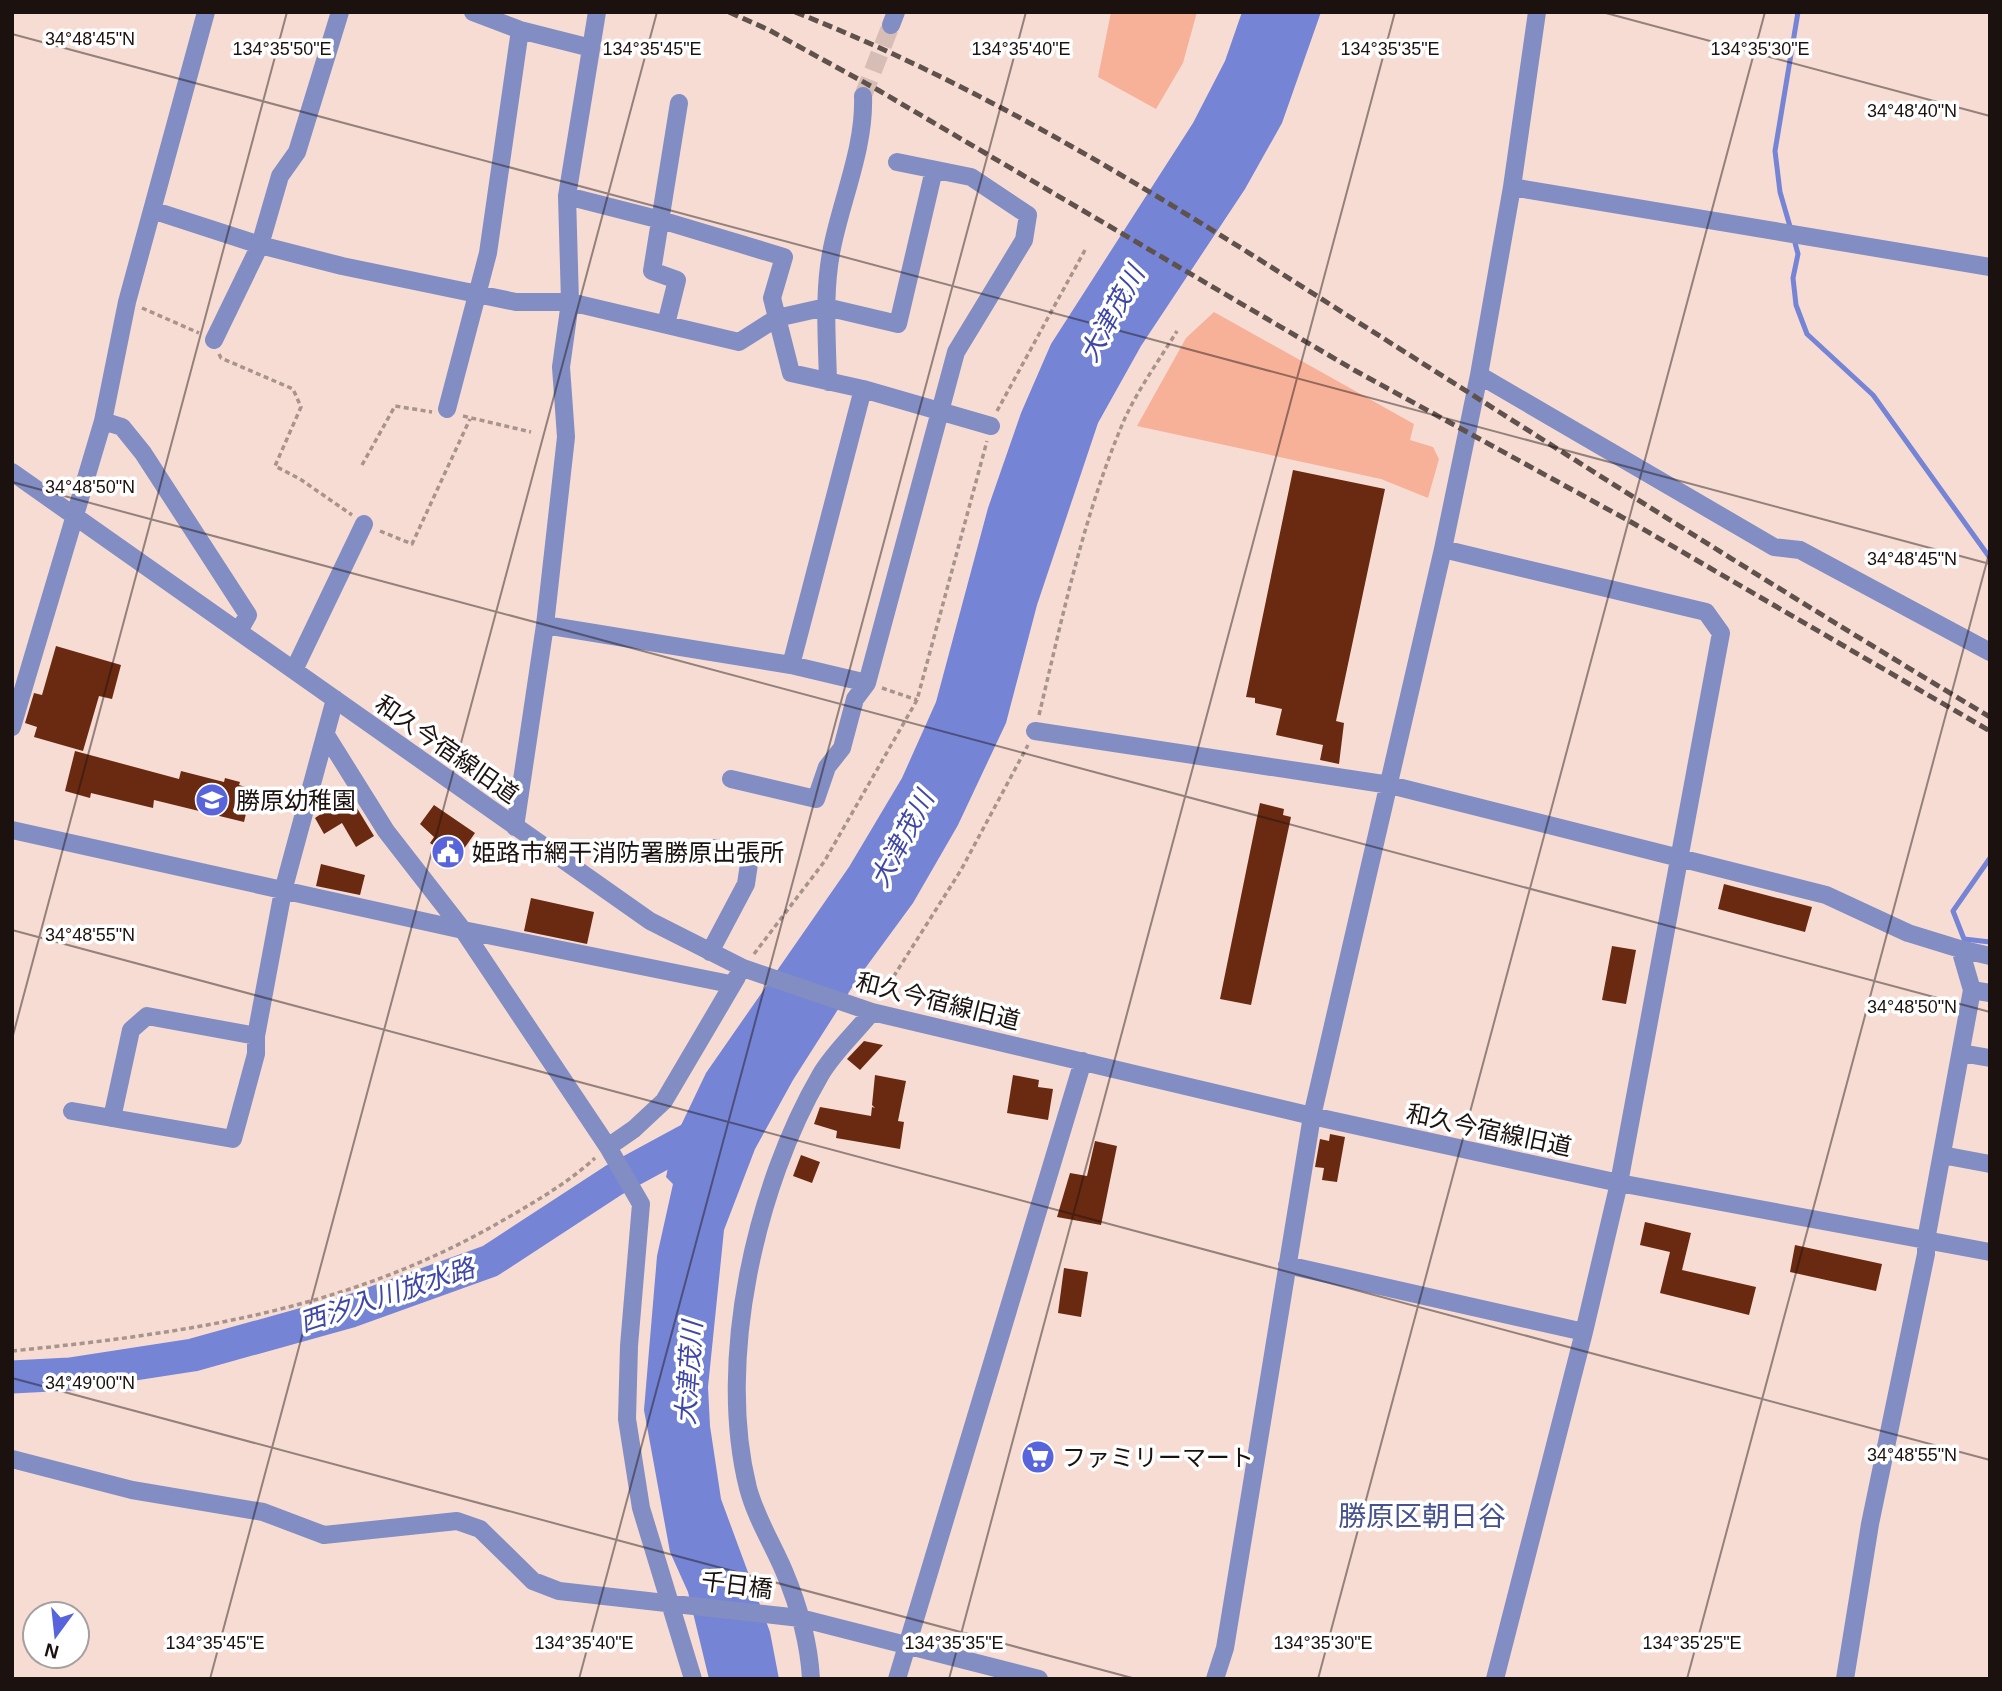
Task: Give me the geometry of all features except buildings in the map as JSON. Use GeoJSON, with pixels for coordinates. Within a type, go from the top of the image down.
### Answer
{"type":"FeatureCollection","features":[{"type":"Feature","properties":{"kind":"street"},"geometry":{"type":"LineString","coordinates":[[12,727],[103,421],[127,302],[206,12]]}},
{"type":"Feature","properties":{"kind":"street"},"geometry":{"type":"LineString","coordinates":[[214,340],[260,245],[280,176],[297,152],[340,12]]}},
{"type":"Feature","properties":{"kind":"street"},"geometry":{"type":"LineString","coordinates":[[473,12],[520,30],[591,48]]}},
{"type":"Feature","properties":{"kind":"street"},"geometry":{"type":"LineString","coordinates":[[515,827],[545,625],[566,438],[561,367],[570,302],[567,196],[597,12]]}},
{"type":"Feature","properties":{"kind":"street"},"geometry":{"type":"LineString","coordinates":[[1215,1679],[1225,1648],[1312,1116],[1390,785],[1479,375],[1512,187],[1537,12]]}},
{"type":"Feature","properties":{"kind":"street"},"geometry":{"type":"LineString","coordinates":[[447,409],[488,253],[520,30]]}},
{"type":"Feature","properties":{"kind":"street"},"geometry":{"type":"LineString","coordinates":[[828,382],[827,307],[831,250],[864,119],[863,96]]}},
{"type":"Feature","properties":{"kind":"street"},"geometry":{"type":"LineString","coordinates":[[666,324],[677,280],[652,271],[679,103]]}},
{"type":"Feature","properties":{"kind":"street"},"geometry":{"type":"LineString","coordinates":[[731,779],[816,799],[827,767],[842,748],[855,699],[867,682],[956,352],[1024,240],[1028,215],[971,177],[897,162]]}},
{"type":"Feature","properties":{"kind":"street"},"geometry":{"type":"LineString","coordinates":[[152,210],[260,245],[479,295],[516,302],[570,302],[739,342],[776,318],[827,307],[898,324],[934,170]]}},
{"type":"Feature","properties":{"kind":"street"},"geometry":{"type":"LineString","coordinates":[[1512,187],[1990,267]]}},
{"type":"Feature","properties":{"kind":"street"},"geometry":{"type":"LineString","coordinates":[[567,196],[661,220],[784,257],[772,298],[791,373],[863,389],[941,414],[991,426]]}},
{"type":"Feature","properties":{"kind":"street"},"geometry":{"type":"LineString","coordinates":[[1479,375],[1774,548],[1800,550],[1990,652]]}},
{"type":"Feature","properties":{"kind":"street"},"geometry":{"type":"LineString","coordinates":[[791,665],[863,389]]}},
{"type":"Feature","properties":{"kind":"street"},"geometry":{"type":"LineString","coordinates":[[103,421],[122,427],[144,453],[248,615],[239,631]]}},
{"type":"Feature","properties":{"kind":"street","name":"和久今宿線旧道"},"geometry":{"type":"LineString","coordinates":[[12,472],[650,921],[743,968],[872,1012],[1312,1116],[1619,1183],[1990,1252]]}},
{"type":"Feature","properties":{"kind":"street"},"geometry":{"type":"LineString","coordinates":[[294,670],[364,524]]}},
{"type":"Feature","properties":{"kind":"street"},"geometry":{"type":"LineString","coordinates":[[1443,549],[1706,612],[1721,633],[1677,858],[1619,1183],[1584,1332],[1495,1679]]}},
{"type":"Feature","properties":{"kind":"street"},"geometry":{"type":"LineString","coordinates":[[545,625],[791,665],[867,682]]}},
{"type":"Feature","properties":{"kind":"street"},"geometry":{"type":"LineString","coordinates":[[72,1111],[233,1139],[256,1054],[256,1036],[283,891],[335,699]]}},
{"type":"Feature","properties":{"kind":"street"},"geometry":{"type":"LineString","coordinates":[[1035,731],[1390,785],[1826,895],[1908,933],[1990,956]]}},
{"type":"Feature","properties":{"kind":"street"},"geometry":{"type":"LineString","coordinates":[[326,735],[386,831],[463,930],[608,1147],[641,1204],[629,1346],[627,1419],[641,1508],[667,1601],[693,1679]]}},
{"type":"Feature","properties":{"kind":"street"},"geometry":{"type":"LineString","coordinates":[[12,830],[463,930],[730,984]]}},
{"type":"Feature","properties":{"kind":"street"},"geometry":{"type":"LineString","coordinates":[[710,952],[746,884],[750,857],[713,848]]}},
{"type":"Feature","properties":{"kind":"street"},"geometry":{"type":"LineString","coordinates":[[1845,1679],[1870,1524],[1926,1254],[1926,1240],[1961,1053],[1981,991],[1960,949]]}},
{"type":"Feature","properties":{"kind":"street"},"geometry":{"type":"LineString","coordinates":[[608,1147],[634,1129],[664,1101],[730,984],[743,968]]}},
{"type":"Feature","properties":{"kind":"street"},"geometry":{"type":"LineString","coordinates":[[811,1679],[800,1618],[784,1571],[760,1523],[748,1488],[741,1448],[737,1399],[745,1299],[758,1226],[777,1164],[822,1072],[872,1012]]}},
{"type":"Feature","properties":{"kind":"street"},"geometry":{"type":"LineString","coordinates":[[111,1118],[131,1030],[147,1016],[256,1036]]}},
{"type":"Feature","properties":{"kind":"street"},"geometry":{"type":"LineString","coordinates":[[1961,1053],[1990,1058]]}},
{"type":"Feature","properties":{"kind":"street"},"geometry":{"type":"LineString","coordinates":[[897,1679],[1083,1061]]}},
{"type":"Feature","properties":{"kind":"street"},"geometry":{"type":"LineString","coordinates":[[1942,1154],[1990,1164]]}},
{"type":"Feature","properties":{"kind":"street"},"geometry":{"type":"LineString","coordinates":[[1287,1265],[1584,1332]]}},
{"type":"Feature","properties":{"kind":"street","name":"千日橋"},"geometry":{"type":"LineString","coordinates":[[12,1459],[132,1490],[263,1512],[324,1535],[457,1521],[480,1529],[533,1581],[559,1591],[800,1618],[1039,1679]]}},
{"type":"Feature","properties":{"kind":"path"},"geometry":{"type":"LineString","coordinates":[[743,968],[824,862],[917,701],[991,426],[1005,394],[1085,250]]}},
{"type":"Feature","properties":{"kind":"path"},"geometry":{"type":"LineString","coordinates":[[127,302],[214,340],[221,358],[293,389],[301,407],[275,466],[300,479],[364,524],[412,544],[470,419]]}},
{"type":"Feature","properties":{"kind":"path"},"geometry":{"type":"LineString","coordinates":[[872,1012],[961,870],[1035,731],[1077,556],[1108,464],[1126,416],[1177,331]]}},
{"type":"Feature","properties":{"kind":"path"},"geometry":{"type":"LineString","coordinates":[[867,682],[917,701]]}},
{"type":"Feature","properties":{"kind":"path"},"geometry":{"type":"LineString","coordinates":[[12,1351],[200,1329],[306,1303],[408,1269],[488,1230],[545,1196],[608,1147]]}},
{"type":"Feature","properties":{"kind":"shaded area"},"geometry":{"type":"Polygon","coordinates":[[[1111,12],[1197,12],[1183,63],[1156,109],[1098,77],[1111,12]]]}},
{"type":"Feature","properties":{"kind":"shaded area"},"geometry":{"type":"Polygon","coordinates":[[[1214,312],[1414,424],[1410,440],[1433,447],[1439,459],[1428,498],[1381,479],[1137,426],[1186,338],[1214,312]]]}},
{"type":"Feature","properties":{"kind":"water","name":"大津茂川"},"geometry":{"type":"Polygon","coordinates":[[[1242,12],[1321,12],[1282,123],[1245,189],[1141,346],[1098,423],[1037,605],[1006,723],[958,825],[913,903],[858,978],[793,1080],[755,1149],[724,1230],[708,1387],[710,1426],[721,1499],[770,1632],[779,1679],[709,1679],[688,1592],[670,1552],[644,1410],[657,1256],[673,1184],[666,1177],[674,1140],[706,1073],[849,867],[902,778],[936,702],[988,508],[1021,413],[1051,344],[1193,123],[1225,61],[1242,12]]]}},
{"type":"Feature","properties":{"kind":"waterway"},"geometry":{"type":"LineString","coordinates":[[1791,230],[1780,192],[1775,151],[1798,12]]}},
{"type":"Feature","properties":{"kind":"waterway"},"geometry":{"type":"LineString","coordinates":[[1794,239],[1798,254],[1793,278],[1796,305],[1807,334],[1873,395],[1990,558]]}},
{"type":"Feature","properties":{"kind":"waterway"},"geometry":{"type":"LineString","coordinates":[[1990,858],[1953,911],[1964,939],[1990,942]]}},
{"type":"Feature","properties":{"kind":"waterway","name":"西汐入川放水路"},"geometry":{"type":"LineString","coordinates":[[12,1377],[70,1374],[193,1355],[351,1311],[490,1261],[614,1180],[710,1128]]}},
{"type":"Feature","properties":{"kind":"tunnel"},"geometry":{"type":"LineString","coordinates":[[863,96],[891,25]]}},
{"type":"Feature","properties":{"kind":"railway"},"geometry":{"type":"LineString","coordinates":[[729,12],[769,30],[878,90],[1354,370],[1631,522],[1990,731]]}},
{"type":"Feature","properties":{"kind":"railway"},"geometry":{"type":"LineString","coordinates":[[795,12],[950,81],[1025,120],[1171,205],[1762,578],[1990,717]]}},
{"type":"Feature","properties":{"kind":"place","name":"勝原幼稚園"},"geometry":{"type":"Point","coordinates":[212,800]}},
{"type":"Feature","properties":{"kind":"place","name":"姫路市網干消防署勝原出張所"},"geometry":{"type":"Point","coordinates":[448,852]}},
{"type":"Feature","properties":{"kind":"place","name":"ファミリーマート"},"geometry":{"type":"Point","coordinates":[1038,1457]}},
{"type":"Feature","properties":{"kind":"district","name":"勝原区朝日谷"},"geometry":{"type":"Point","coordinates":[1422,1516]}}]}
